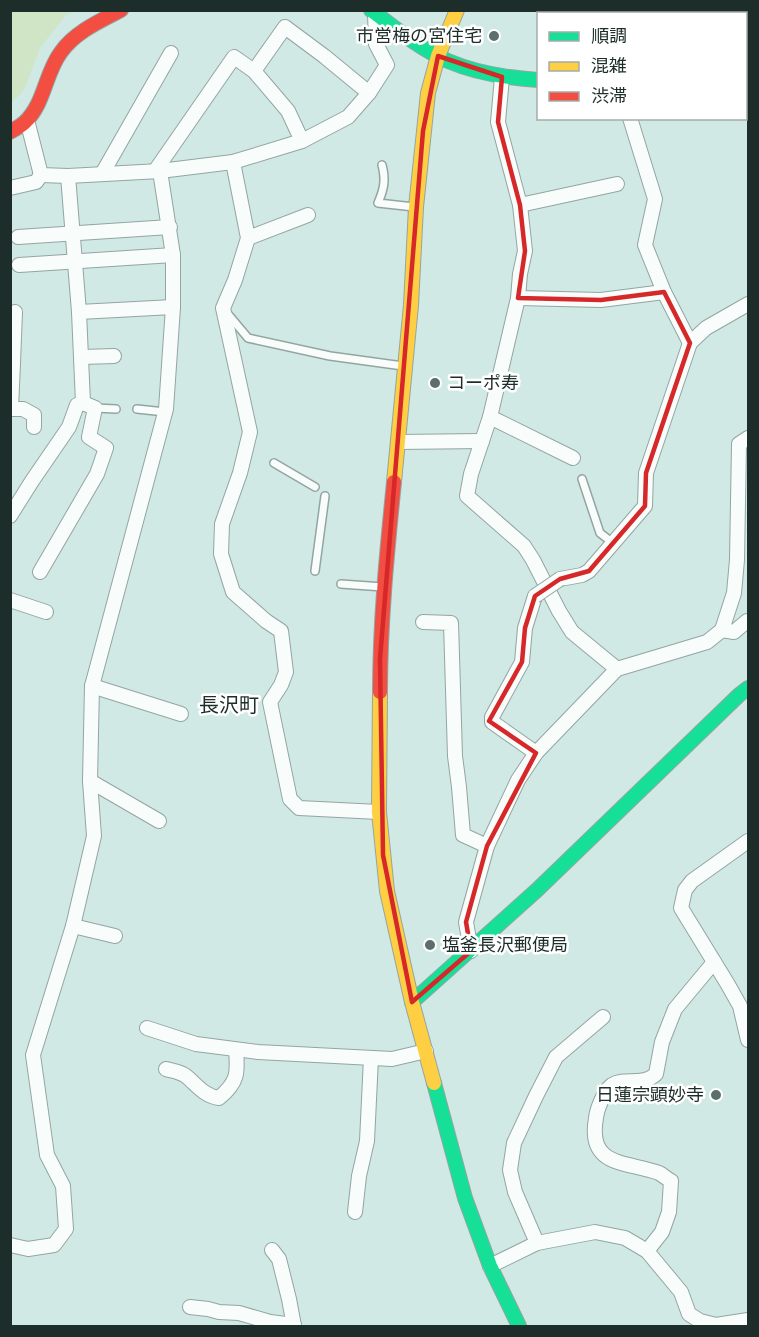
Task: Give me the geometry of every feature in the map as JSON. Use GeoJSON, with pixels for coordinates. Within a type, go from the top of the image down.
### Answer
{"type":"FeatureCollection","features":[{"type":"Feature","properties":{"kind":"street"},"geometry":{"type":"LineString","coordinates":[[10,132],[27,120],[37,106],[54,61],[62,49],[85,30],[121,10]]}},
{"type":"Feature","properties":{"kind":"street"},"geometry":{"type":"LineString","coordinates":[[457,10],[438,56],[425,112],[416,207],[406,366],[384,587],[380,659],[379,812],[387,891],[412,1002],[465,1198],[490,1266],[519,1326]]}},
{"type":"Feature","properties":{"kind":"street"},"geometry":{"type":"LineString","coordinates":[[41,175],[68,176],[158,171],[233,162],[302,141],[348,117],[369,93],[387,65],[376,44],[373,12]]}},
{"type":"Feature","properties":{"kind":"street"},"geometry":{"type":"LineString","coordinates":[[373,12],[438,56],[502,77],[537,80]]}},
{"type":"Feature","properties":{"kind":"street"},"geometry":{"type":"LineString","coordinates":[[254,70],[285,27],[369,93]]}},
{"type":"Feature","properties":{"kind":"street"},"geometry":{"type":"LineString","coordinates":[[102,174],[171,53]]}},
{"type":"Feature","properties":{"kind":"street"},"geometry":{"type":"LineString","coordinates":[[747,56],[747,108]]}},
{"type":"Feature","properties":{"kind":"street"},"geometry":{"type":"LineString","coordinates":[[10,1245],[28,1249],[54,1245],[66,1229],[63,1186],[47,1155],[33,1055],[73,926],[94,836],[90,781],[92,686],[165,412],[174,307],[173,255],[170,227],[158,171],[234,57],[254,70],[288,111],[302,141]]}},
{"type":"Feature","properties":{"kind":"street"},"geometry":{"type":"LineString","coordinates":[[502,77],[498,122],[520,205],[525,251],[518,298],[490,417],[471,474],[467,496],[524,546],[572,632],[617,669]]}},
{"type":"Feature","properties":{"kind":"street"},"geometry":{"type":"LineString","coordinates":[[10,188],[36,182],[41,175],[27,120]]}},
{"type":"Feature","properties":{"kind":"street"},"geometry":{"type":"LineString","coordinates":[[631,120],[655,199],[645,245],[664,292],[690,343]]}},
{"type":"Feature","properties":{"kind":"street"},"geometry":{"type":"LineString","coordinates":[[233,162],[248,238],[236,280],[223,308],[250,432],[240,472],[222,524],[221,554],[233,592],[281,631],[286,672],[270,702],[291,799],[299,808],[379,812]]}},
{"type":"Feature","properties":{"kind":"street"},"geometry":{"type":"LineString","coordinates":[[40,572],[97,474],[106,448],[89,437],[89,405],[81,357],[68,176]]}},
{"type":"Feature","properties":{"kind":"street"},"geometry":{"type":"LineString","coordinates":[[520,205],[617,184]]}},
{"type":"Feature","properties":{"kind":"street"},"geometry":{"type":"LineString","coordinates":[[248,238],[308,214]]}},
{"type":"Feature","properties":{"kind":"street"},"geometry":{"type":"LineString","coordinates":[[18,237],[170,227]]}},
{"type":"Feature","properties":{"kind":"street"},"geometry":{"type":"LineString","coordinates":[[19,266],[173,255]]}},
{"type":"Feature","properties":{"kind":"street"},"geometry":{"type":"LineString","coordinates":[[518,298],[601,300],[664,292]]}},
{"type":"Feature","properties":{"kind":"street"},"geometry":{"type":"LineString","coordinates":[[536,753],[492,722],[492,717],[522,662],[525,628],[535,596],[560,579],[582,575],[588,571],[645,507],[646,473],[690,343],[706,328],[748,304]]}},
{"type":"Feature","properties":{"kind":"street"},"geometry":{"type":"LineString","coordinates":[[79,312],[174,307]]}},
{"type":"Feature","properties":{"kind":"street"},"geometry":{"type":"LineString","coordinates":[[15,312],[11,410],[23,410],[34,415],[34,427]]}},
{"type":"Feature","properties":{"kind":"street"},"geometry":{"type":"LineString","coordinates":[[81,357],[114,356]]}},
{"type":"Feature","properties":{"kind":"street"},"geometry":{"type":"LineString","coordinates":[[10,516],[69,427],[77,405],[89,405]]}},
{"type":"Feature","properties":{"kind":"street"},"geometry":{"type":"LineString","coordinates":[[490,417],[573,458]]}},
{"type":"Feature","properties":{"kind":"street"},"geometry":{"type":"LineString","coordinates":[[471,951],[466,922],[487,846],[518,780],[536,753],[617,669],[707,642],[722,630],[734,593],[737,560],[739,444],[748,438]]}},
{"type":"Feature","properties":{"kind":"street"},"geometry":{"type":"LineString","coordinates":[[398,442],[482,441]]}},
{"type":"Feature","properties":{"kind":"street"},"geometry":{"type":"LineString","coordinates":[[10,600],[46,612]]}},
{"type":"Feature","properties":{"kind":"street"},"geometry":{"type":"LineString","coordinates":[[423,622],[452,623],[455,756],[463,835],[487,846]]}},
{"type":"Feature","properties":{"kind":"street"},"geometry":{"type":"LineString","coordinates":[[722,630],[734,632],[748,622]]}},
{"type":"Feature","properties":{"kind":"street"},"geometry":{"type":"LineString","coordinates":[[92,686],[181,714]]}},
{"type":"Feature","properties":{"kind":"street"},"geometry":{"type":"LineString","coordinates":[[412,1002],[550,879],[748,688]]}},
{"type":"Feature","properties":{"kind":"street"},"geometry":{"type":"LineString","coordinates":[[90,781],[159,822]]}},
{"type":"Feature","properties":{"kind":"street"},"geometry":{"type":"LineString","coordinates":[[748,841],[692,881],[685,890],[681,908],[744,1008],[748,1040]]}},
{"type":"Feature","properties":{"kind":"street"},"geometry":{"type":"LineString","coordinates":[[73,926],[115,936]]}},
{"type":"Feature","properties":{"kind":"street"},"geometry":{"type":"LineString","coordinates":[[647,1251],[662,1232],[669,1212],[671,1181],[661,1174],[609,1159],[599,1150],[594,1130],[597,1108],[609,1087],[620,1081],[647,1080],[656,1074],[662,1042],[675,1010],[714,962]]}},
{"type":"Feature","properties":{"kind":"street"},"geometry":{"type":"LineString","coordinates":[[537,1243],[515,1192],[510,1170],[514,1143],[556,1057],[603,1017]]}},
{"type":"Feature","properties":{"kind":"street"},"geometry":{"type":"LineString","coordinates":[[147,1028],[196,1044],[258,1052],[392,1059],[426,1051]]}},
{"type":"Feature","properties":{"kind":"street"},"geometry":{"type":"LineString","coordinates":[[166,1069],[184,1074],[210,1097],[219,1098],[230,1089],[238,1071],[236,1050]]}},
{"type":"Feature","properties":{"kind":"street"},"geometry":{"type":"LineString","coordinates":[[356,1212],[359,1176],[367,1141],[371,1058]]}},
{"type":"Feature","properties":{"kind":"street"},"geometry":{"type":"LineString","coordinates":[[490,1266],[537,1243],[595,1232],[625,1238],[647,1251],[681,1292],[689,1314],[700,1322],[716,1325],[748,1320]]}},
{"type":"Feature","properties":{"kind":"street"},"geometry":{"type":"LineString","coordinates":[[190,1307],[239,1313],[270,1323],[294,1326],[279,1259],[272,1251]]}},
{"type":"Feature","properties":{"kind":"lane"},"geometry":{"type":"LineString","coordinates":[[382,165],[385,176],[378,203],[416,207]]}},
{"type":"Feature","properties":{"kind":"lane"},"geometry":{"type":"LineString","coordinates":[[223,308],[248,338],[330,356],[406,366]]}},
{"type":"Feature","properties":{"kind":"lane"},"geometry":{"type":"LineString","coordinates":[[89,405],[116,409]]}},
{"type":"Feature","properties":{"kind":"lane"},"geometry":{"type":"LineString","coordinates":[[137,409],[165,412]]}},
{"type":"Feature","properties":{"kind":"lane"},"geometry":{"type":"LineString","coordinates":[[274,463],[315,487]]}},
{"type":"Feature","properties":{"kind":"lane"},"geometry":{"type":"LineString","coordinates":[[582,479],[600,533],[613,543]]}},
{"type":"Feature","properties":{"kind":"lane"},"geometry":{"type":"LineString","coordinates":[[315,571],[326,496]]}},
{"type":"Feature","properties":{"kind":"lane"},"geometry":{"type":"LineString","coordinates":[[341,584],[384,587]]}},
{"type":"Feature","properties":{"kind":"highlighted area"},"geometry":{"type":"Polygon","coordinates":[[[438,56],[502,77],[498,122],[520,205],[525,251],[518,298],[601,300],[664,292],[690,343],[646,473],[645,506],[589,571],[560,579],[535,596],[525,628],[522,662],[489,721],[536,753],[487,846],[466,922],[471,951],[412,1002],[383,855],[380,659],[423,131],[438,56]]]}},
{"type":"Feature","properties":{"kind":"green space"},"geometry":{"type":"Polygon","coordinates":[[[11,10],[75,11],[65,16],[40,48],[24,90],[11,103],[11,10]]]}},
{"type":"Feature","properties":{"kind":"traffic: fast"},"geometry":{"type":"LineString","coordinates":[[371,10],[418,44],[448,61],[492,74],[537,80]]}},
{"type":"Feature","properties":{"kind":"traffic: fast"},"geometry":{"type":"LineString","coordinates":[[412,1002],[537,890],[748,688]]}},
{"type":"Feature","properties":{"kind":"traffic: fast"},"geometry":{"type":"LineString","coordinates":[[434,1083],[465,1198],[490,1266],[519,1326]]}},
{"type":"Feature","properties":{"kind":"traffic: slow"},"geometry":{"type":"LineString","coordinates":[[394,482],[411,305],[416,207],[428,93],[438,56],[457,10]]}},
{"type":"Feature","properties":{"kind":"traffic: slow"},"geometry":{"type":"LineString","coordinates":[[380,692],[379,812],[387,891],[412,1002],[434,1083]]}},
{"type":"Feature","properties":{"kind":"traffic: jam"},"geometry":{"type":"LineString","coordinates":[[10,132],[32,114],[51,69],[67,45],[88,28],[121,10]]}},
{"type":"Feature","properties":{"kind":"traffic: jam"},"geometry":{"type":"LineString","coordinates":[[380,692],[386,561],[394,482]]}},
{"type":"Feature","properties":{"kind":"place","name":"市営梅の宮住宅"},"geometry":{"type":"Point","coordinates":[494,36]}},
{"type":"Feature","properties":{"kind":"place","name":"コーポ寿"},"geometry":{"type":"Point","coordinates":[435,383]}},
{"type":"Feature","properties":{"kind":"place","name":"塩釜長沢郵便局"},"geometry":{"type":"Point","coordinates":[430,945]}},
{"type":"Feature","properties":{"kind":"place","name":"日蓮宗顕妙寺"},"geometry":{"type":"Point","coordinates":[716,1095]}},
{"type":"Feature","properties":{"kind":"district","name":"長沢町"},"geometry":{"type":"Point","coordinates":[229,705]}}]}
